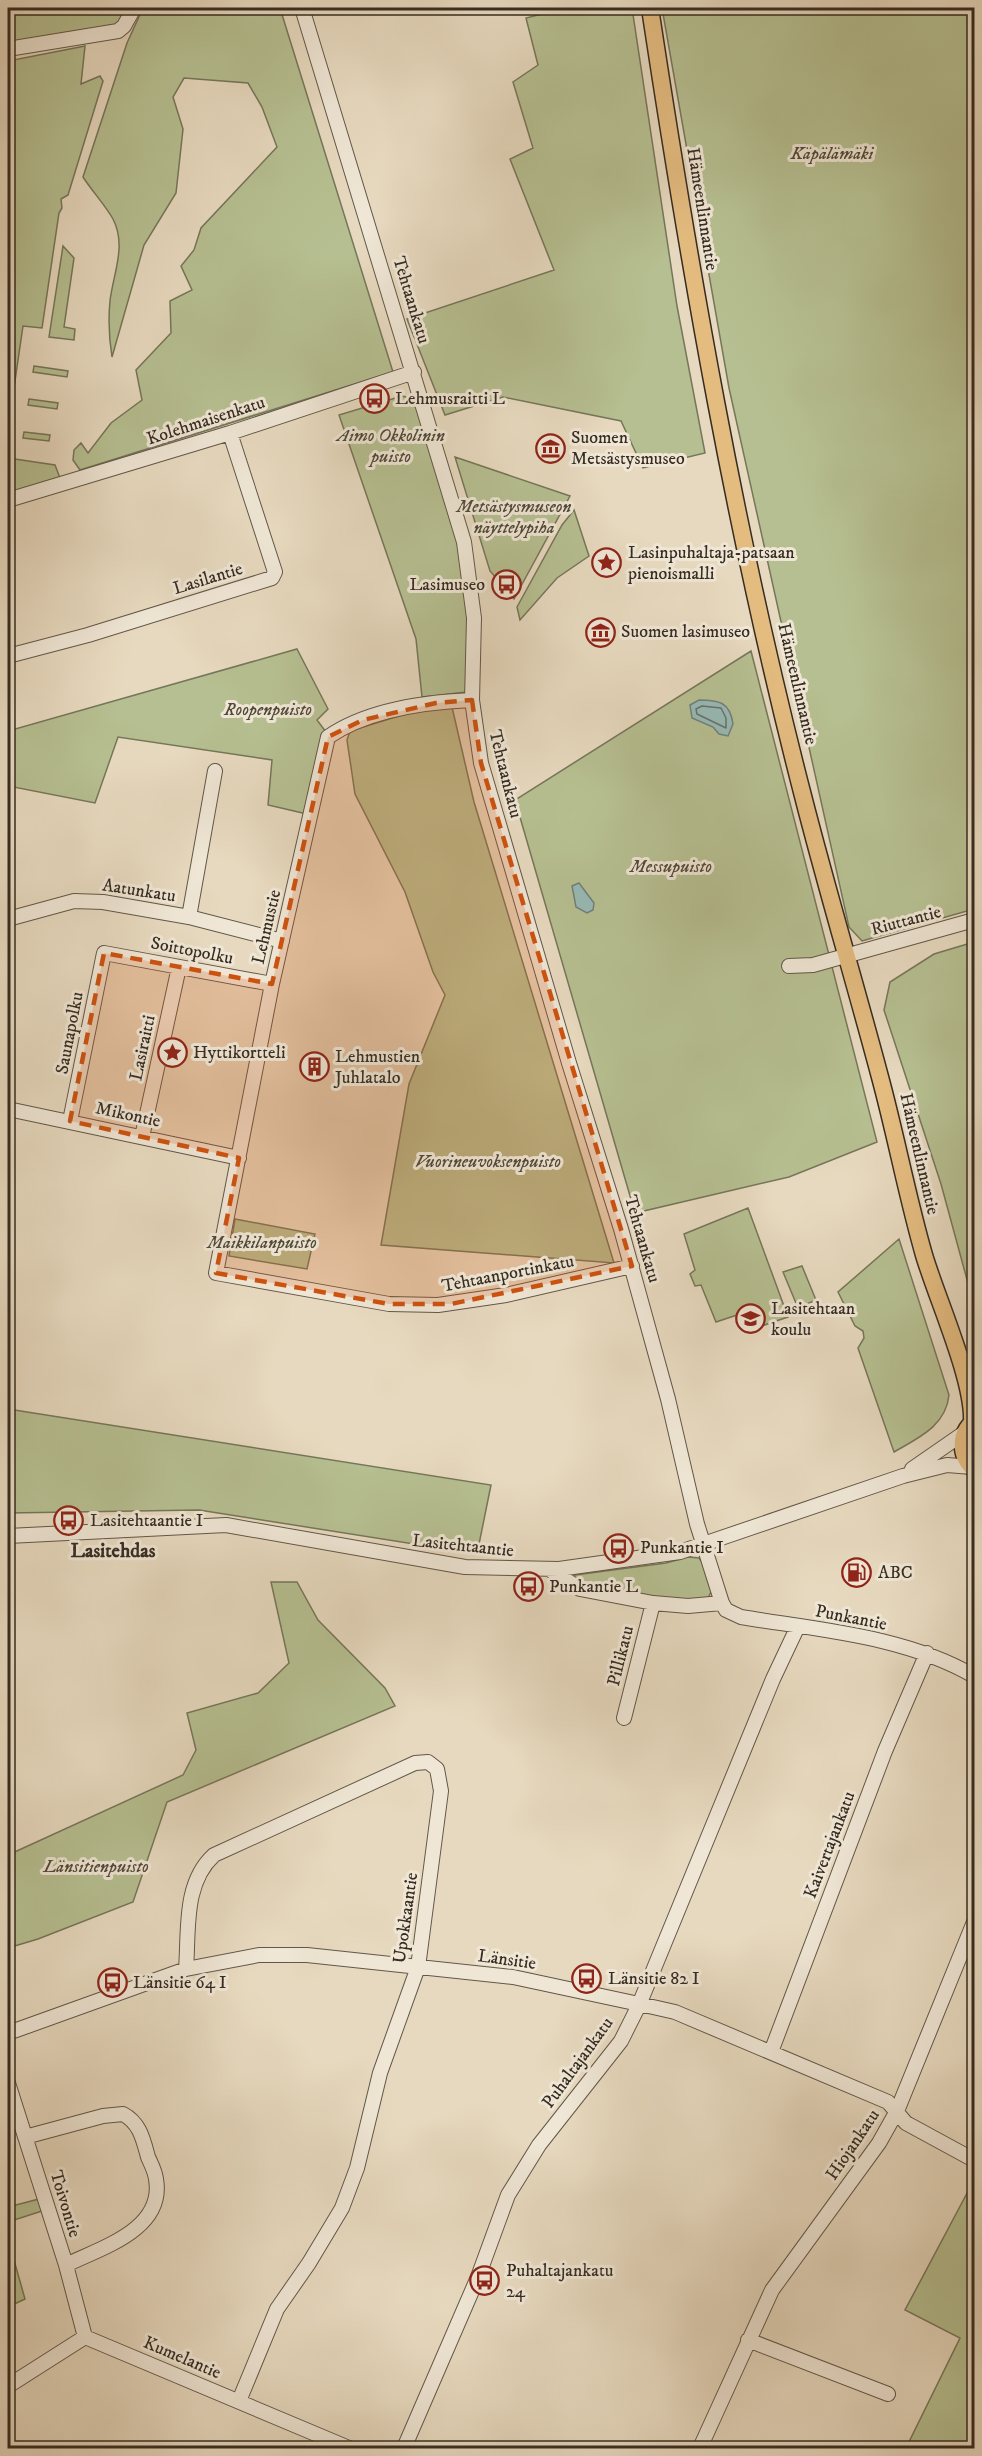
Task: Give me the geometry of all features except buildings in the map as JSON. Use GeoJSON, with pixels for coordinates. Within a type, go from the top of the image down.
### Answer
{"type":"FeatureCollection","features":[{"type":"Feature","properties":{"kind":"main road","name":"Hämeenlinnantie"},"geometry":{"type":"LineString","coordinates":[[650,8],[704,338],[764,628],[803,795],[882,1082],[911,1208],[970,1400],[970,1425],[963,1451],[973,1468]]}},
{"type":"Feature","properties":{"kind":"main road","name":"Hämeenlinnantie"},"geometry":{"type":"LineString","coordinates":[[958,1357],[975,1382]]}},
{"type":"Feature","properties":{"kind":"street"},"geometry":{"type":"LineString","coordinates":[[8,49],[118,31],[124,26],[134,8]]}},
{"type":"Feature","properties":{"kind":"street","name":"Tehtaankatu"},"geometry":{"type":"LineString","coordinates":[[302,8],[414,372],[469,563],[474,618],[472,700],[482,763],[632,1266],[705,1545]]}},
{"type":"Feature","properties":{"kind":"street","name":"Kolehmaisenkatu"},"geometry":{"type":"LineString","coordinates":[[8,500],[230,433],[414,372]]}},
{"type":"Feature","properties":{"kind":"street","name":"Lasilantie"},"geometry":{"type":"LineString","coordinates":[[8,657],[88,635],[272,578],[275,572],[230,433]]}},
{"type":"Feature","properties":{"kind":"street","name":"Lehmustie"},"geometry":{"type":"LineString","coordinates":[[216,1273],[272,984],[328,737],[342,728],[386,714],[436,703],[472,700]]}},
{"type":"Feature","properties":{"kind":"street","name":"Aatunkatu"},"geometry":{"type":"LineString","coordinates":[[8,919],[74,901],[109,903],[189,917],[216,771]]}},
{"type":"Feature","properties":{"kind":"street"},"geometry":{"type":"LineString","coordinates":[[189,917],[282,941]]}},
{"type":"Feature","properties":{"kind":"street","name":"Riuttantie"},"geometry":{"type":"LineString","coordinates":[[789,966],[813,965],[975,920]]}},
{"type":"Feature","properties":{"kind":"street","name":"Soittopolku"},"geometry":{"type":"LineString","coordinates":[[104,953],[272,984]]}},
{"type":"Feature","properties":{"kind":"street","name":"Saunapolku"},"geometry":{"type":"LineString","coordinates":[[70,1121],[104,953]]}},
{"type":"Feature","properties":{"kind":"street","name":"Lasiraitti"},"geometry":{"type":"LineString","coordinates":[[142,1137],[179,967]]}},
{"type":"Feature","properties":{"kind":"street","name":"Mikontie"},"geometry":{"type":"LineString","coordinates":[[8,1109],[239,1158]]}},
{"type":"Feature","properties":{"kind":"street","name":"Tehtaanportinkatu"},"geometry":{"type":"LineString","coordinates":[[216,1273],[354,1299],[410,1306],[451,1304],[543,1288],[632,1266]]}},
{"type":"Feature","properties":{"kind":"street","name":"Lasitehtaantie"},"geometry":{"type":"LineString","coordinates":[[903,1476],[970,1425]]}},
{"type":"Feature","properties":{"kind":"street","name":"Lasitehtaantie"},"geometry":{"type":"LineString","coordinates":[[8,1536],[226,1526],[465,1567],[549,1569],[640,1559],[705,1545],[903,1476],[947,1465],[973,1468]]}},
{"type":"Feature","properties":{"kind":"street"},"geometry":{"type":"LineString","coordinates":[[549,1569],[580,1589],[653,1603],[695,1606],[722,1603],[705,1545]]}},
{"type":"Feature","properties":{"kind":"street","name":"Pillikatu"},"geometry":{"type":"LineString","coordinates":[[624,1718],[653,1603]]}},
{"type":"Feature","properties":{"kind":"street","name":"Punkantie"},"geometry":{"type":"LineString","coordinates":[[722,1603],[726,1610],[741,1617],[798,1626],[927,1653],[975,1676]]}},
{"type":"Feature","properties":{"kind":"street","name":"Puhaltajankatu"},"geometry":{"type":"LineString","coordinates":[[404,2448],[478,2277],[508,2195],[539,2145],[621,2041],[639,2006],[764,1701],[798,1626]]}},
{"type":"Feature","properties":{"kind":"street","name":"Kaivertajankatu"},"geometry":{"type":"LineString","coordinates":[[771,2052],[885,1751],[927,1653]]}},
{"type":"Feature","properties":{"kind":"street","name":"Upokkaantie"},"geometry":{"type":"LineString","coordinates":[[186,1969],[192,1892],[198,1873],[214,1856],[422,1761],[428,1762],[437,1769],[441,1783],[418,1967],[380,2073],[357,2168],[342,2208],[309,2263],[277,2309],[239,2402]]}},
{"type":"Feature","properties":{"kind":"street","name":"Hiojankatu"},"geometry":{"type":"LineString","coordinates":[[700,2448],[748,2340],[780,2276],[879,2144],[897,2111],[975,1922]]}},
{"type":"Feature","properties":{"kind":"street","name":"Länsitie"},"geometry":{"type":"LineString","coordinates":[[8,2033],[186,1969],[231,1959],[280,1954],[513,1977],[675,2012],[888,2102],[906,2123],[974,2160]]}},
{"type":"Feature","properties":{"kind":"street","name":"Toivontie"},"geometry":{"type":"LineString","coordinates":[[8,2083],[66,2265],[85,2337]]}},
{"type":"Feature","properties":{"kind":"street"},"geometry":{"type":"LineString","coordinates":[[26,2137],[103,2116],[123,2114],[138,2125],[156,2180],[155,2202],[151,2211],[135,2229],[117,2242],[66,2265]]}},
{"type":"Feature","properties":{"kind":"street"},"geometry":{"type":"LineString","coordinates":[[8,2386],[85,2337]]}},
{"type":"Feature","properties":{"kind":"street","name":"Kumelantie"},"geometry":{"type":"LineString","coordinates":[[85,2337],[349,2448]]}},
{"type":"Feature","properties":{"kind":"street"},"geometry":{"type":"LineString","coordinates":[[748,2340],[888,2394]]}},
{"type":"Feature","properties":{"kind":"highlighted area"},"geometry":{"type":"Polygon","coordinates":[[[472,700],[481,763],[632,1266],[451,1304],[389,1304],[216,1273],[239,1158],[70,1121],[104,953],[272,984],[328,737],[363,720],[436,703],[472,700]]]}},
{"type":"Feature","properties":{"kind":"green space"},"geometry":{"type":"Polygon","coordinates":[[[8,8],[130,8],[117,26],[8,44],[8,8]]]}},
{"type":"Feature","properties":{"kind":"green space"},"geometry":{"type":"Polygon","coordinates":[[[143,8],[280,8],[393,372],[80,470],[73,460],[74,450],[81,443],[88,453],[111,423],[142,400],[136,370],[171,333],[170,301],[192,290],[181,266],[194,250],[201,228],[277,147],[262,107],[248,83],[184,78],[173,97],[183,129],[176,193],[144,245],[112,357],[109,308],[118,260],[119,239],[113,219],[83,177],[127,43],[143,8]]]}},
{"type":"Feature","properties":{"kind":"green space"},"geometry":{"type":"Polygon","coordinates":[[[566,8],[632,8],[677,306],[705,453],[643,468],[621,421],[503,397],[445,415],[407,319],[554,270],[510,159],[533,148],[513,82],[538,65],[526,18],[566,8]]]}},
{"type":"Feature","properties":{"kind":"green space","name":"Käpälämäki"},"geometry":{"type":"Polygon","coordinates":[[[662,8],[974,8],[974,909],[862,941],[849,927],[729,388],[662,8]]]}},
{"type":"Feature","properties":{"kind":"green space"},"geometry":{"type":"Polygon","coordinates":[[[85,46],[81,84],[100,76],[103,81],[68,195],[61,199],[62,208],[59,213],[42,328],[23,326],[8,429],[8,61],[85,46]]]}},
{"type":"Feature","properties":{"kind":"green space"},"geometry":{"type":"Polygon","coordinates":[[[63,246],[74,258],[64,327],[75,329],[74,340],[49,337],[63,246]]]}},
{"type":"Feature","properties":{"kind":"green space"},"geometry":{"type":"Polygon","coordinates":[[[34,366],[68,371],[67,377],[33,372],[34,366]]]}},
{"type":"Feature","properties":{"kind":"green space","name":"Aimo Okkolinin puisto"},"geometry":{"type":"Polygon","coordinates":[[[402,396],[419,400],[465,561],[470,617],[467,692],[422,697],[416,639],[339,415],[402,396]]]}},
{"type":"Feature","properties":{"kind":"green space"},"geometry":{"type":"Polygon","coordinates":[[[29,399],[58,403],[57,409],[28,405],[29,399]]]}},
{"type":"Feature","properties":{"kind":"green space"},"geometry":{"type":"Polygon","coordinates":[[[24,432],[50,435],[49,441],[23,438],[24,432]]]}},
{"type":"Feature","properties":{"kind":"green space","name":"Metsästysmuseon näyttelypiha"},"geometry":{"type":"Polygon","coordinates":[[[455,457],[570,496],[514,599],[490,571],[455,457]]]}},
{"type":"Feature","properties":{"kind":"green space"},"geometry":{"type":"Polygon","coordinates":[[[8,458],[55,465],[60,478],[8,493],[8,458]]]}},
{"type":"Feature","properties":{"kind":"green space"},"geometry":{"type":"Polygon","coordinates":[[[574,510],[589,556],[557,578],[520,620],[517,607],[562,525],[574,510]]]}},
{"type":"Feature","properties":{"kind":"green space","name":"Roopenpuisto"},"geometry":{"type":"Polygon","coordinates":[[[297,649],[328,709],[317,720],[326,732],[307,814],[268,805],[272,760],[118,737],[95,803],[8,786],[8,731],[297,649]]]}},
{"type":"Feature","properties":{"kind":"green space","name":"Messupuisto"},"geometry":{"type":"Polygon","coordinates":[[[751,651],[877,1142],[789,1177],[635,1213],[515,800],[751,651]]]}},
{"type":"Feature","properties":{"kind":"green space","name":"Vuorineuvoksenpuisto"},"geometry":{"type":"Polygon","coordinates":[[[452,707],[474,802],[614,1263],[381,1245],[409,1084],[445,995],[433,972],[405,892],[355,794],[347,740],[350,731],[412,712],[452,707]]]}},
{"type":"Feature","properties":{"kind":"green space"},"geometry":{"type":"Polygon","coordinates":[[[974,942],[974,1289],[969,1287],[941,1184],[884,1010],[890,982],[934,954],[974,942]]]}},
{"type":"Feature","properties":{"kind":"green space"},"geometry":{"type":"Polygon","coordinates":[[[748,1208],[788,1317],[750,1330],[743,1313],[716,1322],[701,1285],[695,1286],[690,1274],[695,1270],[684,1234],[748,1208]]]}},
{"type":"Feature","properties":{"kind":"green space","name":"Maikkilanpuisto"},"geometry":{"type":"Polygon","coordinates":[[[235,1219],[315,1234],[307,1269],[229,1256],[235,1219]]]}},
{"type":"Feature","properties":{"kind":"green space"},"geometry":{"type":"Polygon","coordinates":[[[899,1239],[949,1395],[947,1406],[937,1423],[921,1436],[894,1452],[858,1348],[864,1338],[863,1331],[855,1326],[838,1292],[899,1239]]]}},
{"type":"Feature","properties":{"kind":"green space"},"geometry":{"type":"Polygon","coordinates":[[[802,1266],[816,1300],[798,1308],[783,1272],[802,1266]]]}},
{"type":"Feature","properties":{"kind":"green space"},"geometry":{"type":"Polygon","coordinates":[[[8,1409],[491,1485],[477,1554],[199,1510],[8,1513],[8,1409]]]}},
{"type":"Feature","properties":{"kind":"green space"},"geometry":{"type":"Polygon","coordinates":[[[688,1557],[699,1558],[707,1569],[712,1590],[708,1598],[699,1601],[640,1596],[581,1585],[573,1580],[575,1575],[666,1563],[688,1557]]]}},
{"type":"Feature","properties":{"kind":"green space","name":"Länsitienpuisto"},"geometry":{"type":"Polygon","coordinates":[[[271,1582],[297,1582],[318,1620],[385,1688],[395,1706],[167,1802],[133,1902],[38,1939],[8,1948],[8,1855],[183,1775],[196,1750],[187,1713],[258,1693],[289,1663],[271,1582]]]}},
{"type":"Feature","properties":{"kind":"green space"},"geometry":{"type":"Polygon","coordinates":[[[974,2180],[974,2448],[906,2448],[960,2338],[905,2310],[974,2180]]]}},
{"type":"Feature","properties":{"kind":"green space"},"geometry":{"type":"Polygon","coordinates":[[[39,2199],[42,2211],[8,2222],[8,2207],[39,2199]]]}},
{"type":"Feature","properties":{"kind":"green space"},"geometry":{"type":"Polygon","coordinates":[[[8,2239],[25,2299],[8,2307],[8,2239]]]}},
{"type":"Feature","properties":{"kind":"water"},"geometry":{"type":"Polygon","coordinates":[[[699,700],[718,702],[726,707],[733,724],[728,736],[719,734],[713,727],[692,718],[690,705],[699,700]]]}},
{"type":"Feature","properties":{"kind":"water"},"geometry":{"type":"Polygon","coordinates":[[[579,883],[594,903],[593,910],[587,913],[576,907],[572,886],[579,883]]]}},
{"type":"Feature","properties":{"kind":"place","name":"Lehmusraitti L"},"geometry":{"type":"Point","coordinates":[374,399]}},
{"type":"Feature","properties":{"kind":"place","name":"Suomen Metsästysmuseo"},"geometry":{"type":"Point","coordinates":[550,448]}},
{"type":"Feature","properties":{"kind":"place","name":"Lasinpuhaltaja-patsaan pienoismalli"},"geometry":{"type":"Point","coordinates":[607,563]}},
{"type":"Feature","properties":{"kind":"place","name":"Lasimuseo"},"geometry":{"type":"Point","coordinates":[506,585]}},
{"type":"Feature","properties":{"kind":"place","name":"Suomen lasimuseo"},"geometry":{"type":"Point","coordinates":[600,632]}},
{"type":"Feature","properties":{"kind":"place","name":"Hyttikortteli"},"geometry":{"type":"Point","coordinates":[172,1053]}},
{"type":"Feature","properties":{"kind":"place","name":"Lehmustien Juhlatalo"},"geometry":{"type":"Point","coordinates":[314,1067]}},
{"type":"Feature","properties":{"kind":"place","name":"Lasitehtaan koulu"},"geometry":{"type":"Point","coordinates":[750,1319]}},
{"type":"Feature","properties":{"kind":"place","name":"Lasitehtaantie I"},"geometry":{"type":"Point","coordinates":[69,1521]}},
{"type":"Feature","properties":{"kind":"place","name":"Punkantie I"},"geometry":{"type":"Point","coordinates":[619,1548]}},
{"type":"Feature","properties":{"kind":"place","name":"ABC"},"geometry":{"type":"Point","coordinates":[857,1573]}},
{"type":"Feature","properties":{"kind":"place","name":"Punkantie L"},"geometry":{"type":"Point","coordinates":[528,1587]}},
{"type":"Feature","properties":{"kind":"place","name":"Länsitie 82 I"},"geometry":{"type":"Point","coordinates":[587,1979]}},
{"type":"Feature","properties":{"kind":"place","name":"Länsitie 64 I"},"geometry":{"type":"Point","coordinates":[112,1983]}},
{"type":"Feature","properties":{"kind":"place","name":"Puhaltajankatu 24"},"geometry":{"type":"Point","coordinates":[485,2281]}},
{"type":"Feature","properties":{"kind":"district","name":"Lasitehdas"},"geometry":{"type":"Point","coordinates":[113,1551]}}]}
